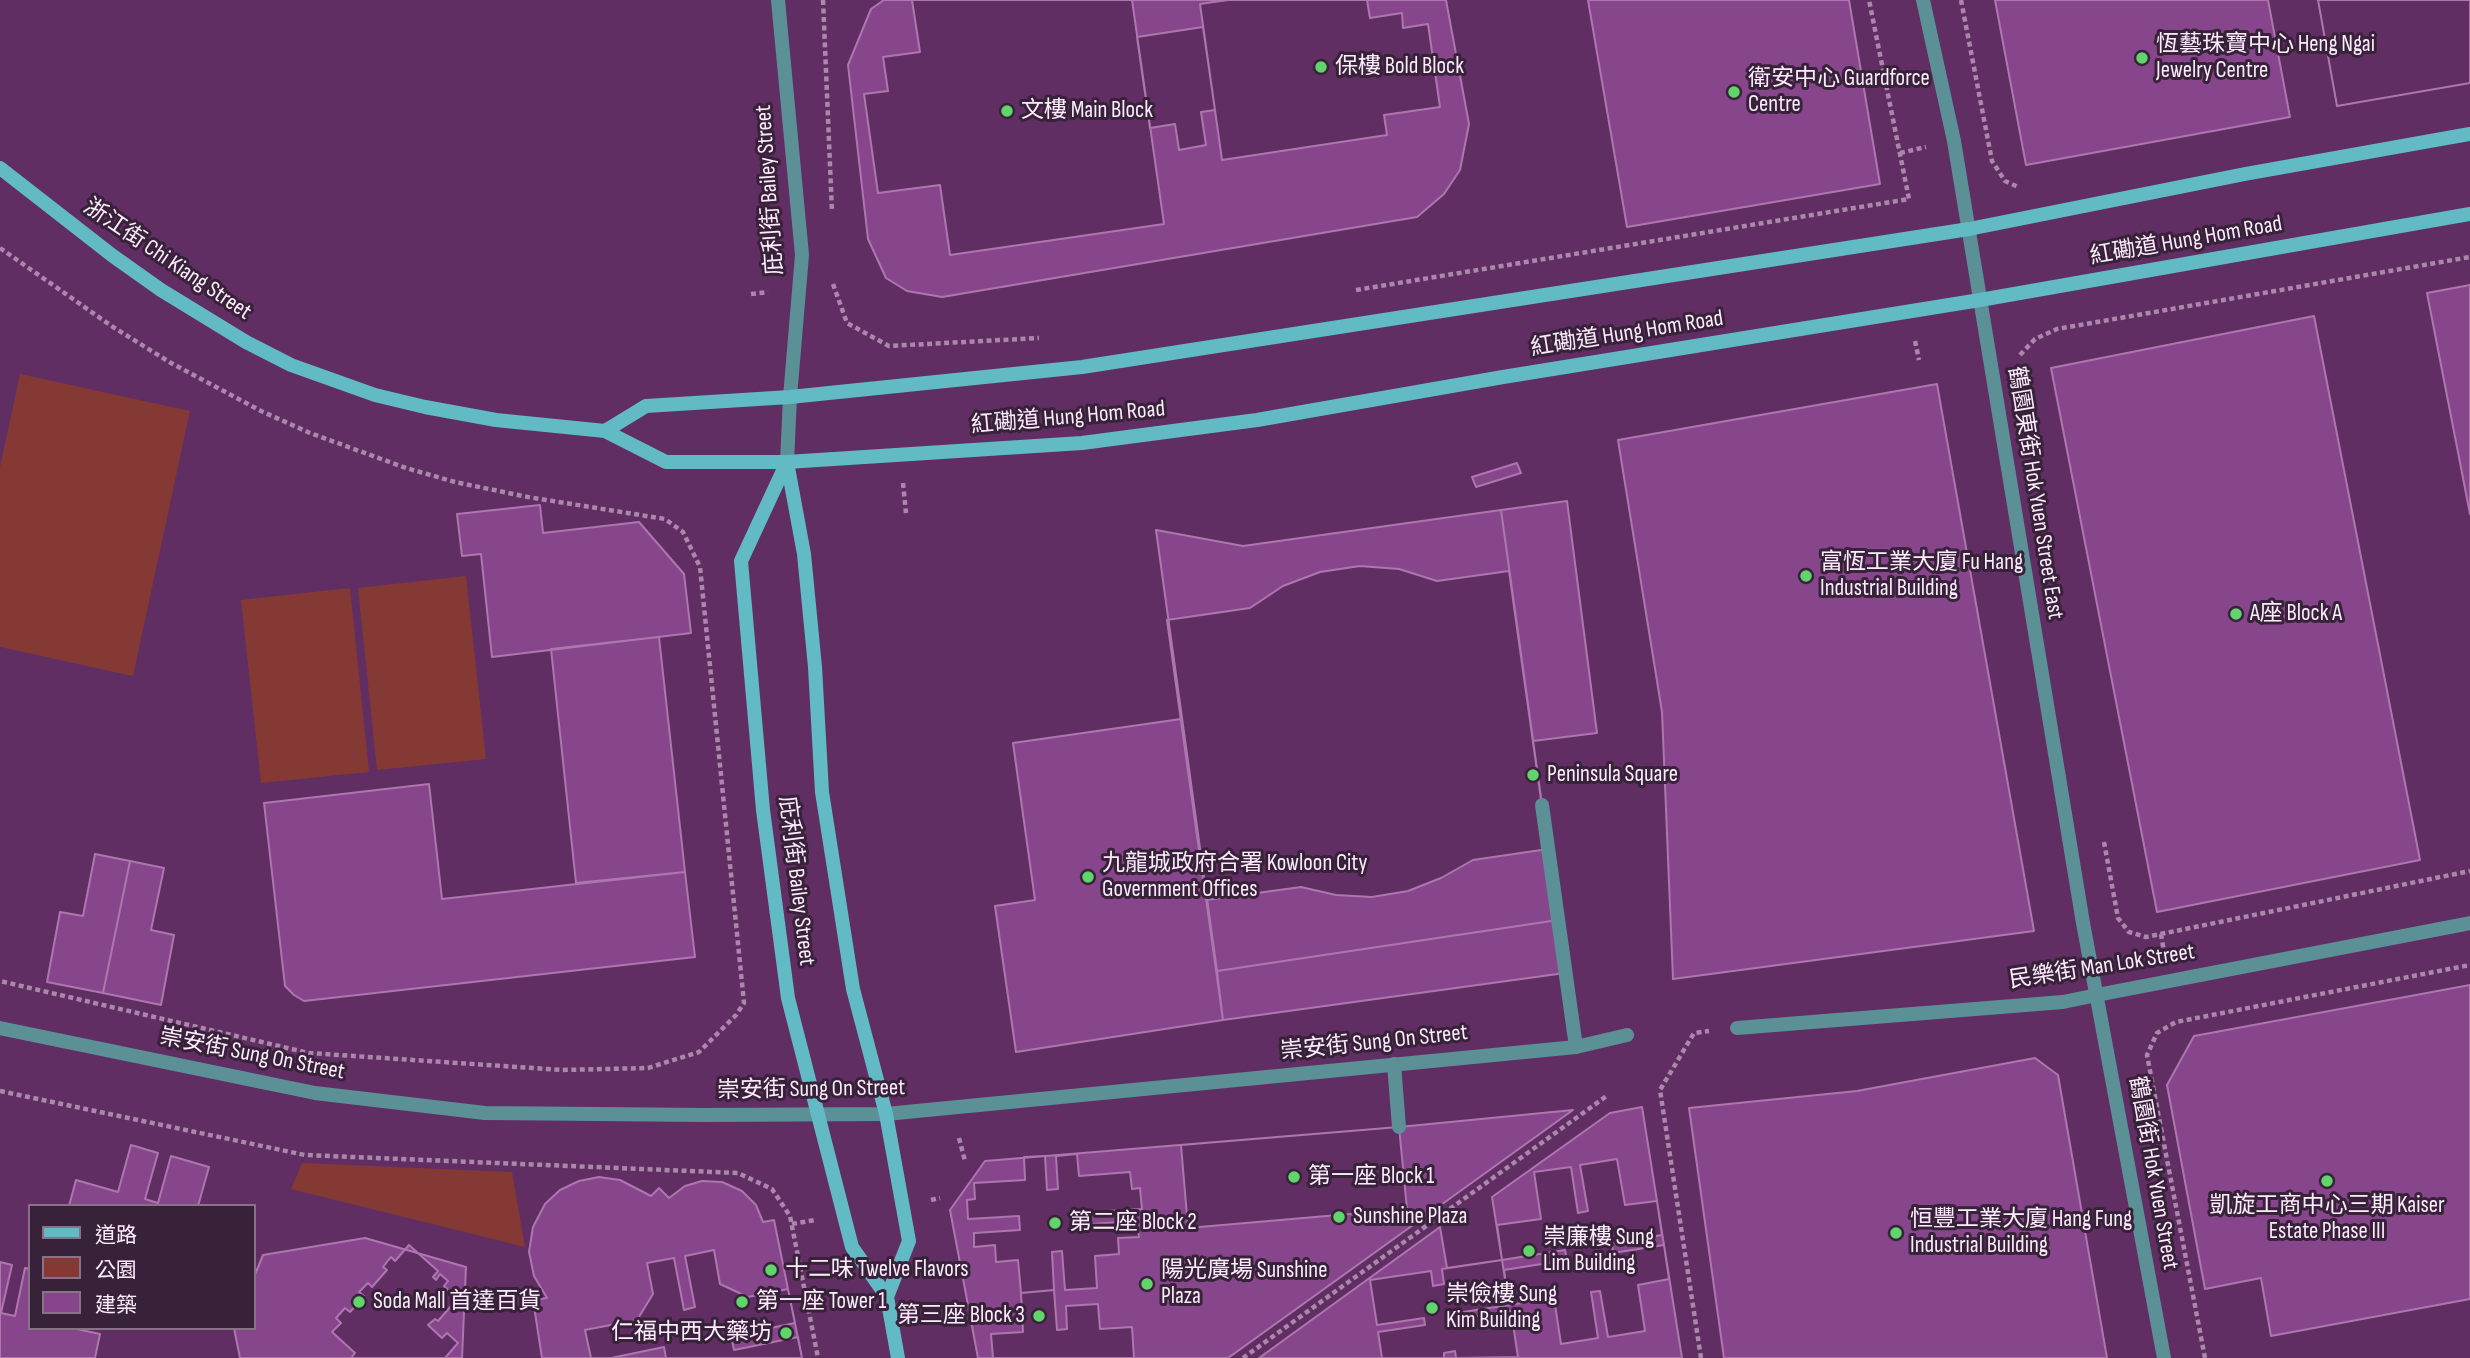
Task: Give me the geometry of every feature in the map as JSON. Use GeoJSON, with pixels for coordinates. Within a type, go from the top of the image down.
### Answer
{"type":"FeatureCollection","features":[{"type":"Feature","properties":{"kind":"main road","name":"紅磡道 Hung Hom Road"},"geometry":{"type":"LineString","coordinates":[[790,397],[1082,367],[1969,229],[2245,174],[2470,134]]}},
{"type":"Feature","properties":{"kind":"main road","name":"浙江街 Chi Kiang Street"},"geometry":{"type":"LineString","coordinates":[[0,168],[161,290],[246,342],[291,365],[375,395],[425,407],[496,420],[605,431],[666,462],[788,462]]}},
{"type":"Feature","properties":{"kind":"main road","name":"紅磡道 Hung Hom Road"},"geometry":{"type":"LineString","coordinates":[[788,462],[1082,443],[1257,420],[1980,300],[2470,214]]}},
{"type":"Feature","properties":{"kind":"main road"},"geometry":{"type":"LineString","coordinates":[[605,431],[646,406],[790,397]]}},
{"type":"Feature","properties":{"kind":"main road","name":"庇利街 Bailey Street"},"geometry":{"type":"LineString","coordinates":[[788,462],[741,561],[763,810],[786,984],[852,1247],[887,1297],[898,1358]]}},
{"type":"Feature","properties":{"kind":"main road","name":"庇利街 Bailey Street"},"geometry":{"type":"LineString","coordinates":[[788,462],[804,554],[822,792],[853,989],[886,1114],[909,1241],[887,1297]]}},
{"type":"Feature","properties":{"kind":"street","name":"庇利街 Bailey Street"},"geometry":{"type":"LineString","coordinates":[[778,0],[802,255],[790,397],[788,462]]}},
{"type":"Feature","properties":{"kind":"street","name":"鶴園東街 Hok Yuen Street East"},"geometry":{"type":"LineString","coordinates":[[1923,0],[1954,141],[2097,995]]}},
{"type":"Feature","properties":{"kind":"street"},"geometry":{"type":"LineString","coordinates":[[1542,805],[1576,1046]]}},
{"type":"Feature","properties":{"kind":"street","name":"民樂街 Man Lok Street"},"geometry":{"type":"LineString","coordinates":[[1737,1028],[2063,1002],[2470,923]]}},
{"type":"Feature","properties":{"kind":"street","name":"鶴園街 Hok Yuen Street"},"geometry":{"type":"LineString","coordinates":[[2097,995],[2164,1358]]}},
{"type":"Feature","properties":{"kind":"street","name":"崇安街 Sung On Street"},"geometry":{"type":"LineString","coordinates":[[0,1028],[314,1093],[485,1113],[886,1114],[1576,1046],[1627,1035]]}},
{"type":"Feature","properties":{"kind":"street"},"geometry":{"type":"LineString","coordinates":[[1394,1064],[1399,1127]]}},
{"type":"Feature","properties":{"kind":"path"},"geometry":{"type":"LineString","coordinates":[[823,0],[832,222]]}},
{"type":"Feature","properties":{"kind":"path"},"geometry":{"type":"LineString","coordinates":[[1346,292],[1909,199],[1869,0]]}},
{"type":"Feature","properties":{"kind":"path"},"geometry":{"type":"LineString","coordinates":[[1961,0],[1992,161],[2004,181],[2021,189]]}},
{"type":"Feature","properties":{"kind":"path"},"geometry":{"type":"LineString","coordinates":[[0,248],[113,327],[171,363],[261,411],[310,433],[394,464],[455,482],[528,497],[665,519],[683,532],[700,567],[744,1003],[736,1015],[699,1052],[648,1068],[562,1070],[309,1054],[0,981]]}},
{"type":"Feature","properties":{"kind":"path"},"geometry":{"type":"LineString","coordinates":[[2018,367],[2020,355],[2035,339],[2057,329],[2470,257]]}},
{"type":"Feature","properties":{"kind":"path"},"geometry":{"type":"LineString","coordinates":[[833,275],[833,287],[848,323],[889,346],[1043,337]]}},
{"type":"Feature","properties":{"kind":"path"},"geometry":{"type":"LineString","coordinates":[[2103,837],[2118,918],[2129,932],[2146,936],[2470,871]]}},
{"type":"Feature","properties":{"kind":"path"},"geometry":{"type":"LineString","coordinates":[[2205,1358],[2147,1055],[2157,1033],[2176,1022],[2470,965]]}},
{"type":"Feature","properties":{"kind":"path"},"geometry":{"type":"LineString","coordinates":[[1694,1033],[1660,1090],[1701,1358]]}},
{"type":"Feature","properties":{"kind":"path"},"geometry":{"type":"LineString","coordinates":[[0,1091],[305,1155],[738,1173],[772,1189],[790,1216],[818,1358]]}},
{"type":"Feature","properties":{"kind":"path"},"geometry":{"type":"LineString","coordinates":[[1243,1358],[1608,1095]]}},
{"type":"Feature","properties":{"kind":"green space"},"geometry":{"type":"Polygon","coordinates":[[[20,374],[190,411],[133,676],[0,647],[0,467],[20,374]]]}},
{"type":"Feature","properties":{"kind":"green space"},"geometry":{"type":"Polygon","coordinates":[[[466,576],[486,759],[377,770],[358,588],[466,576]]]}},
{"type":"Feature","properties":{"kind":"green space"},"geometry":{"type":"Polygon","coordinates":[[[350,588],[369,772],[261,783],[241,600],[350,588]]]}},
{"type":"Feature","properties":{"kind":"green space"},"geometry":{"type":"Polygon","coordinates":[[[302,1163],[512,1172],[525,1247],[291,1189],[302,1163]]]}},
{"type":"Feature","properties":{"kind":"building"},"geometry":{"type":"Polygon","coordinates":[[[884,0],[1446,0],[1469,124],[1460,170],[1444,194],[1417,217],[942,297],[907,291],[886,278],[868,239],[848,65],[871,9],[884,0]]]}},
{"type":"Feature","properties":{"kind":"building","name":"文樓 Main Block"},"geometry":{"type":"Polygon","coordinates":[[[912,0],[1132,0],[1164,224],[950,255],[940,185],[878,193],[864,94],[888,91],[883,57],[920,52],[912,0]]]}},
{"type":"Feature","properties":{"kind":"building","name":"保樓 Bold Block"},"geometry":{"type":"Polygon","coordinates":[[[1228,0],[1367,0],[1370,18],[1402,13],[1403,28],[1428,24],[1440,107],[1384,115],[1387,135],[1222,160],[1200,4],[1228,0]]]}},
{"type":"Feature","properties":{"kind":"building","name":"衛安中心 Guardforce Centre"},"geometry":{"type":"Polygon","coordinates":[[[1588,0],[1849,0],[1880,184],[1627,227],[1588,0]]]}},
{"type":"Feature","properties":{"kind":"building","name":"恆藝珠寶中心 Heng Ngai Jewelry Centre"},"geometry":{"type":"Polygon","coordinates":[[[1995,0],[2268,0],[2290,117],[2026,165],[1995,0]]]}},
{"type":"Feature","properties":{"kind":"building"},"geometry":{"type":"Polygon","coordinates":[[[2318,0],[2470,0],[2470,83],[2337,106],[2318,0]]]}},
{"type":"Feature","properties":{"kind":"building"},"geometry":{"type":"Polygon","coordinates":[[[2318,0],[2470,0],[2470,83],[2337,106],[2318,0]]]}},
{"type":"Feature","properties":{"kind":"building"},"geometry":{"type":"Polygon","coordinates":[[[1203,27],[1215,110],[1201,112],[1206,145],[1179,150],[1175,124],[1150,128],[1137,37],[1203,27]]]}},
{"type":"Feature","properties":{"kind":"building"},"geometry":{"type":"Polygon","coordinates":[[[2470,285],[2470,514],[2427,293],[2470,285]]]}},
{"type":"Feature","properties":{"kind":"building","name":"A座 Block A"},"geometry":{"type":"Polygon","coordinates":[[[2314,316],[2420,860],[2157,912],[2051,368],[2314,316]]]}},
{"type":"Feature","properties":{"kind":"building","name":"富恆工業大廈 Fu Hang Industrial Building"},"geometry":{"type":"Polygon","coordinates":[[[1937,384],[2034,931],[1673,979],[1662,712],[1618,440],[1937,384]]]}},
{"type":"Feature","properties":{"kind":"building"},"geometry":{"type":"Polygon","coordinates":[[[1517,463],[1521,473],[1476,487],[1472,477],[1517,463]]]}},
{"type":"Feature","properties":{"kind":"building"},"geometry":{"type":"Polygon","coordinates":[[[1567,501],[1597,733],[1533,741],[1501,510],[1567,501]]]}},
{"type":"Feature","properties":{"kind":"building"},"geometry":{"type":"Polygon","coordinates":[[[540,505],[543,533],[639,522],[684,574],[691,633],[492,657],[481,554],[462,556],[457,514],[540,505]]]}},
{"type":"Feature","properties":{"kind":"building"},"geometry":{"type":"Polygon","coordinates":[[[1501,510],[1558,920],[1217,971],[1156,530],[1243,546],[1501,510]]]}},
{"type":"Feature","properties":{"kind":"building"},"geometry":{"type":"Polygon","coordinates":[[[1360,566],[1399,569],[1437,581],[1509,571],[1548,849],[1473,860],[1441,878],[1408,891],[1372,897],[1336,895],[1301,887],[1206,900],[1167,620],[1250,608],[1283,586],[1320,572],[1360,566]]]}},
{"type":"Feature","properties":{"kind":"building"},"geometry":{"type":"Polygon","coordinates":[[[659,637],[685,872],[576,883],[551,649],[659,637]]]}},
{"type":"Feature","properties":{"kind":"building"},"geometry":{"type":"Polygon","coordinates":[[[1181,719],[1223,1020],[1016,1052],[995,906],[1035,900],[1013,743],[1181,719]]]}},
{"type":"Feature","properties":{"kind":"building"},"geometry":{"type":"Polygon","coordinates":[[[429,784],[442,899],[685,872],[695,957],[304,1001],[294,995],[285,986],[264,803],[429,784]]]}},
{"type":"Feature","properties":{"kind":"building"},"geometry":{"type":"Polygon","coordinates":[[[95,854],[130,861],[103,993],[47,982],[60,912],[83,916],[95,854]]]}},
{"type":"Feature","properties":{"kind":"building"},"geometry":{"type":"Polygon","coordinates":[[[130,861],[164,868],[151,930],[174,935],[161,1005],[103,993],[130,861]]]}},
{"type":"Feature","properties":{"kind":"building"},"geometry":{"type":"Polygon","coordinates":[[[1558,920],[1565,973],[1223,1020],[1217,971],[1558,920]]]}},
{"type":"Feature","properties":{"kind":"building","name":"凱旋工商中心三期 Kaiser Estate Phase III"},"geometry":{"type":"Polygon","coordinates":[[[2470,985],[2470,1299],[2271,1336],[2261,1278],[2205,1289],[2167,1085],[2194,1036],[2470,985]]]}},
{"type":"Feature","properties":{"kind":"building","name":"恒豐工業大廈 Hang Fung Industrial Building"},"geometry":{"type":"Polygon","coordinates":[[[2035,1058],[2058,1075],[2107,1358],[1724,1358],[1689,1108],[1857,1091],[2035,1058]]]}},
{"type":"Feature","properties":{"kind":"building"},"geometry":{"type":"Polygon","coordinates":[[[1642,1107],[1682,1358],[1259,1358],[1440,1227],[1447,1268],[1502,1260],[1492,1197],[1610,1113],[1642,1107]]]}},
{"type":"Feature","properties":{"kind":"building","name":"陽光廣場 Sunshine Plaza"},"geometry":{"type":"Polygon","coordinates":[[[1573,1110],[1228,1358],[978,1358],[950,1210],[985,1161],[1573,1110]]]}},
{"type":"Feature","properties":{"kind":"building","name":"第一座 Block 1"},"geometry":{"type":"Polygon","coordinates":[[[1399,1127],[1407,1209],[1188,1228],[1181,1145],[1399,1127]]]}},
{"type":"Feature","properties":{"kind":"building"},"geometry":{"type":"Polygon","coordinates":[[[131,1145],[158,1153],[145,1199],[158,1203],[171,1156],[209,1167],[199,1204],[70,1204],[76,1180],[118,1192],[131,1145]]]}},
{"type":"Feature","properties":{"kind":"building","name":"第二座 Block 2"},"geometry":{"type":"Polygon","coordinates":[[[1077,1154],[1079,1176],[1130,1172],[1132,1189],[1140,1188],[1142,1209],[1090,1212],[1091,1224],[1137,1221],[1139,1237],[1118,1238],[1119,1254],[1095,1256],[1097,1288],[1065,1290],[1062,1251],[1052,1252],[1054,1290],[1021,1293],[1018,1260],[996,1262],[995,1245],[974,1247],[974,1233],[1020,1230],[1019,1216],[968,1219],[967,1200],[975,1199],[974,1183],[1025,1180],[1024,1157],[1045,1156],[1047,1190],[1058,1189],[1056,1156],[1077,1154]]]}},
{"type":"Feature","properties":{"kind":"building","name":"崇廉樓 Sung Lim Building"},"geometry":{"type":"Polygon","coordinates":[[[1617,1159],[1625,1205],[1657,1201],[1662,1235],[1612,1243],[1613,1253],[1664,1245],[1669,1279],[1638,1285],[1645,1331],[1608,1337],[1600,1291],[1591,1292],[1598,1338],[1561,1344],[1554,1298],[1509,1305],[1504,1270],[1567,1260],[1565,1250],[1502,1260],[1497,1225],[1541,1219],[1534,1172],[1571,1167],[1578,1213],[1588,1211],[1580,1165],[1617,1159]]]}},
{"type":"Feature","properties":{"kind":"building"},"geometry":{"type":"Polygon","coordinates":[[[599,1177],[620,1180],[651,1196],[659,1188],[669,1198],[685,1186],[702,1181],[722,1182],[742,1191],[756,1205],[763,1222],[774,1220],[802,1358],[542,1358],[533,1300],[547,1298],[534,1276],[529,1252],[533,1227],[545,1204],[560,1190],[579,1181],[599,1177]]]}},
{"type":"Feature","properties":{"kind":"building","name":"Soda Mall 首達百貨"},"geometry":{"type":"Polygon","coordinates":[[[365,1238],[466,1267],[462,1358],[240,1358],[234,1330],[256,1330],[256,1272],[263,1255],[365,1238]]]}},
{"type":"Feature","properties":{"kind":"building"},"geometry":{"type":"Polygon","coordinates":[[[409,1245],[438,1271],[433,1277],[436,1280],[440,1274],[448,1281],[444,1286],[457,1299],[438,1321],[435,1319],[428,1325],[442,1338],[447,1333],[458,1343],[445,1358],[351,1358],[355,1353],[332,1332],[341,1323],[336,1318],[345,1308],[350,1312],[364,1296],[359,1292],[368,1283],[372,1287],[387,1270],[383,1267],[391,1257],[395,1261],[409,1245]]]}},
{"type":"Feature","properties":{"kind":"building","name":"第一座 Tower 1"},"geometry":{"type":"Polygon","coordinates":[[[714,1250],[720,1284],[748,1297],[788,1289],[795,1323],[731,1336],[734,1350],[798,1337],[802,1358],[666,1358],[664,1347],[611,1358],[591,1358],[585,1330],[637,1320],[653,1294],[647,1263],[674,1258],[684,1310],[695,1307],[685,1256],[714,1250]]]}},
{"type":"Feature","properties":{"kind":"building","name":"崇儉樓 Sung Kim Building"},"geometry":{"type":"Polygon","coordinates":[[[1502,1260],[1509,1305],[1463,1312],[1464,1318],[1511,1311],[1518,1357],[1456,1358],[1455,1351],[1444,1353],[1444,1358],[1382,1358],[1378,1332],[1425,1325],[1424,1318],[1377,1325],[1370,1280],[1431,1271],[1433,1286],[1444,1284],[1442,1269],[1502,1260]]]}},
{"type":"Feature","properties":{"kind":"building"},"geometry":{"type":"Polygon","coordinates":[[[0,1262],[12,1265],[1,1313],[15,1316],[25,1268],[28,1269],[28,1330],[81,1330],[100,1334],[95,1358],[0,1358],[0,1262]]]}},
{"type":"Feature","properties":{"kind":"building","name":"第三座 Block 3"},"geometry":{"type":"Polygon","coordinates":[[[1054,1290],[1057,1330],[1067,1329],[1066,1306],[1098,1304],[1100,1329],[1132,1327],[1134,1358],[993,1358],[991,1334],[1023,1332],[1021,1293],[1054,1290]]]}},
{"type":"Feature","properties":{"kind":"place","name":"恆藝珠寶中心 Heng Ngai Jewelry Centre"},"geometry":{"type":"Point","coordinates":[2142,58]}},
{"type":"Feature","properties":{"kind":"place","name":"保樓 Bold Block"},"geometry":{"type":"Point","coordinates":[1321,67]}},
{"type":"Feature","properties":{"kind":"place","name":"衛安中心 Guardforce Centre"},"geometry":{"type":"Point","coordinates":[1734,92]}},
{"type":"Feature","properties":{"kind":"place","name":"文樓 Main Block"},"geometry":{"type":"Point","coordinates":[1007,111]}},
{"type":"Feature","properties":{"kind":"place","name":"富恆工業大廈 Fu Hang Industrial Building"},"geometry":{"type":"Point","coordinates":[1806,576]}},
{"type":"Feature","properties":{"kind":"place","name":"A座 Block A"},"geometry":{"type":"Point","coordinates":[2236,614]}},
{"type":"Feature","properties":{"kind":"place","name":"Peninsula Square"},"geometry":{"type":"Point","coordinates":[1533,775]}},
{"type":"Feature","properties":{"kind":"place","name":"九龍城政府合署 Kowloon City Government Offices"},"geometry":{"type":"Point","coordinates":[1088,877]}},
{"type":"Feature","properties":{"kind":"place","name":"第一座 Block 1"},"geometry":{"type":"Point","coordinates":[1294,1177]}},
{"type":"Feature","properties":{"kind":"place","name":"凱旋工商中心三期 Kaiser Estate Phase III"},"geometry":{"type":"Point","coordinates":[2327,1181]}},
{"type":"Feature","properties":{"kind":"place","name":"Sunshine Plaza"},"geometry":{"type":"Point","coordinates":[1339,1217]}},
{"type":"Feature","properties":{"kind":"place","name":"第二座 Block 2"},"geometry":{"type":"Point","coordinates":[1055,1223]}},
{"type":"Feature","properties":{"kind":"place","name":"恒豐工業大廈 Hang Fung Industrial Building"},"geometry":{"type":"Point","coordinates":[1896,1233]}},
{"type":"Feature","properties":{"kind":"place","name":"崇廉樓 Sung Lim Building"},"geometry":{"type":"Point","coordinates":[1529,1251]}},
{"type":"Feature","properties":{"kind":"place","name":"十二味 Twelve Flavors"},"geometry":{"type":"Point","coordinates":[771,1270]}},
{"type":"Feature","properties":{"kind":"place","name":"陽光廣場 Sunshine Plaza"},"geometry":{"type":"Point","coordinates":[1147,1284]}},
{"type":"Feature","properties":{"kind":"place","name":"Soda Mall 首達百貨"},"geometry":{"type":"Point","coordinates":[359,1302]}},
{"type":"Feature","properties":{"kind":"place","name":"第一座 Tower 1"},"geometry":{"type":"Point","coordinates":[742,1302]}},
{"type":"Feature","properties":{"kind":"place","name":"崇儉樓 Sung Kim Building"},"geometry":{"type":"Point","coordinates":[1432,1308]}},
{"type":"Feature","properties":{"kind":"place","name":"第三座 Block 3"},"geometry":{"type":"Point","coordinates":[1039,1316]}},
{"type":"Feature","properties":{"kind":"place","name":"仁福中西大藥坊"},"geometry":{"type":"Point","coordinates":[786,1333]}}]}
